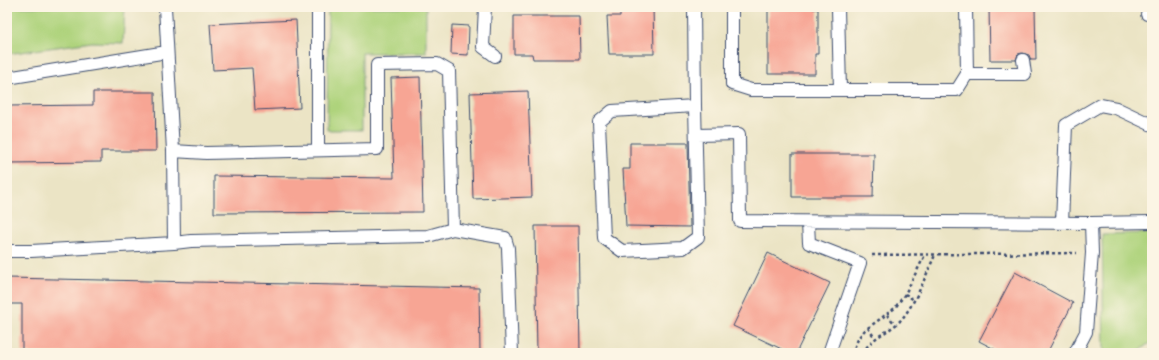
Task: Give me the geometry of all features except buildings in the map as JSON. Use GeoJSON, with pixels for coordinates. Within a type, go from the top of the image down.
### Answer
{"type":"FeatureCollection","features":[{"type":"Feature","properties":{"kind":"lane"},"geometry":{"type":"LineString","coordinates":[[165,7],[173,151],[174,243]]}},
{"type":"Feature","properties":{"kind":"lane"},"geometry":{"type":"LineString","coordinates":[[318,7],[318,150]]}},
{"type":"Feature","properties":{"kind":"lane"},"geometry":{"type":"LineString","coordinates":[[486,7],[484,47],[495,56]]}},
{"type":"Feature","properties":{"kind":"lane"},"geometry":{"type":"LineString","coordinates":[[694,7],[698,237],[683,248],[622,251],[604,238],[599,122],[612,111],[695,106]]}},
{"type":"Feature","properties":{"kind":"lane"},"geometry":{"type":"LineString","coordinates":[[732,7],[732,84],[751,90],[957,90],[967,74],[966,7]]}},
{"type":"Feature","properties":{"kind":"lane"},"geometry":{"type":"LineString","coordinates":[[838,7],[840,90]]}},
{"type":"Feature","properties":{"kind":"lane"},"geometry":{"type":"LineString","coordinates":[[7,78],[167,52]]}},
{"type":"Feature","properties":{"kind":"lane"},"geometry":{"type":"LineString","coordinates":[[967,74],[1025,74],[1023,60]]}},
{"type":"Feature","properties":{"kind":"lane"},"geometry":{"type":"LineString","coordinates":[[173,151],[206,153],[377,149],[377,64],[437,64],[449,71],[453,229]]}},
{"type":"Feature","properties":{"kind":"lane"},"geometry":{"type":"LineString","coordinates":[[1062,223],[1066,125],[1100,105],[1116,108],[1152,125]]}},
{"type":"Feature","properties":{"kind":"lane"},"geometry":{"type":"LineString","coordinates":[[697,135],[739,134],[740,221],[808,223],[1091,224],[1152,222]]}},
{"type":"Feature","properties":{"kind":"lane"},"geometry":{"type":"LineString","coordinates":[[808,223],[809,243],[860,263],[829,353]]}},
{"type":"Feature","properties":{"kind":"lane"},"geometry":{"type":"LineString","coordinates":[[1075,353],[1086,332],[1092,253],[1091,224]]}},
{"type":"Feature","properties":{"kind":"lane"},"geometry":{"type":"LineString","coordinates":[[7,251],[31,251],[191,241],[428,236],[453,229],[505,238],[508,248],[512,353]]}},
{"type":"Feature","properties":{"kind":"path"},"geometry":{"type":"LineString","coordinates":[[860,263],[869,254],[935,255],[1092,253]]}},
{"type":"Feature","properties":{"kind":"path"},"geometry":{"type":"LineString","coordinates":[[852,353],[859,337],[868,328],[888,315],[895,308],[905,294],[925,255]]}},
{"type":"Feature","properties":{"kind":"path"},"geometry":{"type":"LineString","coordinates":[[863,353],[876,338],[896,325],[914,300],[935,255]]}},
{"type":"Feature","properties":{"kind":"path"},"geometry":{"type":"LineString","coordinates":[[905,294],[914,300]]}},
{"type":"Feature","properties":{"kind":"path"},"geometry":{"type":"LineString","coordinates":[[888,315],[896,325]]}},
{"type":"Feature","properties":{"kind":"path"},"geometry":{"type":"LineString","coordinates":[[868,328],[876,338]]}},
{"type":"Feature","properties":{"kind":"green space"},"geometry":{"type":"Polygon","coordinates":[[[7,7],[125,7],[123,43],[92,42],[7,54],[7,7]]]}},
{"type":"Feature","properties":{"kind":"green space"},"geometry":{"type":"Polygon","coordinates":[[[328,7],[426,7],[426,53],[362,53],[362,130],[327,130],[328,7]]]}},
{"type":"Feature","properties":{"kind":"green space"},"geometry":{"type":"Polygon","coordinates":[[[1152,233],[1152,341],[1136,353],[1104,353],[1102,234],[1152,233]]]}}]}
